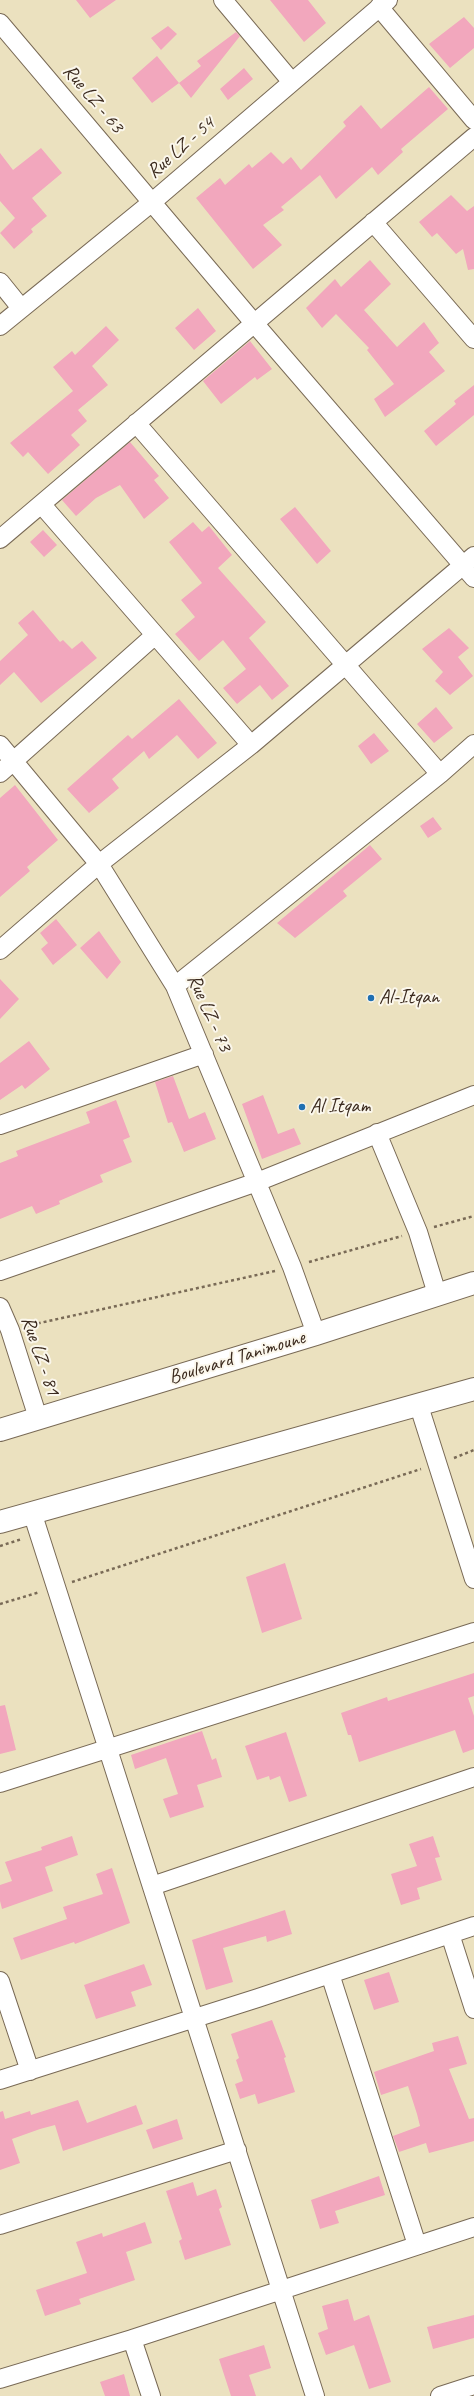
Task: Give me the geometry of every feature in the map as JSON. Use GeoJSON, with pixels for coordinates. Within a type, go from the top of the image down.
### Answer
{"type":"FeatureCollection","features":[{"type":"Feature","properties":{"kind":"main road","name":"Boulevard Tanimoune"},"geometry":{"type":"LineString","coordinates":[[0,1430],[316,1334],[474,1283]]}},
{"type":"Feature","properties":{"kind":"main road"},"geometry":{"type":"LineString","coordinates":[[0,1522],[419,1406],[474,1389]]}},
{"type":"Feature","properties":{"kind":"street"},"geometry":{"type":"LineString","coordinates":[[223,0],[291,81]]}},
{"type":"Feature","properties":{"kind":"street"},"geometry":{"type":"LineString","coordinates":[[383,4],[474,120]]}},
{"type":"Feature","properties":{"kind":"street","name":"Rue LZ - 54"},"geometry":{"type":"LineString","coordinates":[[0,326],[151,203],[291,81],[383,4]]}},
{"type":"Feature","properties":{"kind":"street","name":"Rue LZ - 63"},"geometry":{"type":"LineString","coordinates":[[0,23],[254,323],[470,566]]}},
{"type":"Feature","properties":{"kind":"street"},"geometry":{"type":"LineString","coordinates":[[0,539],[42,505],[136,423],[474,137]]}},
{"type":"Feature","properties":{"kind":"street"},"geometry":{"type":"LineString","coordinates":[[373,222],[474,339]]}},
{"type":"Feature","properties":{"kind":"street"},"geometry":{"type":"LineString","coordinates":[[0,282],[22,308]]}},
{"type":"Feature","properties":{"kind":"street"},"geometry":{"type":"LineString","coordinates":[[136,423],[440,774]]}},
{"type":"Feature","properties":{"kind":"street"},"geometry":{"type":"LineString","coordinates":[[42,505],[154,636],[252,745]]}},
{"type":"Feature","properties":{"kind":"street"},"geometry":{"type":"LineString","coordinates":[[0,950],[99,864],[252,745],[346,666],[470,566]]}},
{"type":"Feature","properties":{"kind":"street"},"geometry":{"type":"LineString","coordinates":[[0,773],[154,636]]}},
{"type":"Feature","properties":{"kind":"street"},"geometry":{"type":"LineString","coordinates":[[175,986],[440,774],[474,744]]}},
{"type":"Feature","properties":{"kind":"street","name":"Rue LZ - 73"},"geometry":{"type":"LineString","coordinates":[[0,745],[99,864],[175,986],[292,1267],[316,1334]]}},
{"type":"Feature","properties":{"kind":"street"},"geometry":{"type":"LineString","coordinates":[[0,1125],[204,1054]]}},
{"type":"Feature","properties":{"kind":"street"},"geometry":{"type":"LineString","coordinates":[[0,1271],[257,1182],[474,1095]]}},
{"type":"Feature","properties":{"kind":"street"},"geometry":{"type":"LineString","coordinates":[[377,1133],[418,1232],[438,1294]]}},
{"type":"Feature","properties":{"kind":"street","name":"Rue LZ - 81"},"geometry":{"type":"LineString","coordinates":[[0,1307],[10,1330],[38,1418]]}},
{"type":"Feature","properties":{"kind":"street"},"geometry":{"type":"LineString","coordinates":[[419,1406],[474,1579]]}},
{"type":"Feature","properties":{"kind":"street"},"geometry":{"type":"LineString","coordinates":[[32,1512],[316,2396]]}},
{"type":"Feature","properties":{"kind":"street"},"geometry":{"type":"LineString","coordinates":[[0,1783],[474,1632]]}},
{"type":"Feature","properties":{"kind":"street"},"geometry":{"type":"LineString","coordinates":[[152,1886],[474,1777]]}},
{"type":"Feature","properties":{"kind":"street"},"geometry":{"type":"LineString","coordinates":[[0,2080],[195,2018],[474,1926]]}},
{"type":"Feature","properties":{"kind":"street"},"geometry":{"type":"LineString","coordinates":[[450,1934],[474,2009]]}},
{"type":"Feature","properties":{"kind":"street"},"geometry":{"type":"LineString","coordinates":[[330,1974],[417,2245]]}},
{"type":"Feature","properties":{"kind":"street"},"geometry":{"type":"LineString","coordinates":[[0,1981],[30,2071]]}},
{"type":"Feature","properties":{"kind":"street"},"geometry":{"type":"LineString","coordinates":[[0,2226],[237,2150]]}},
{"type":"Feature","properties":{"kind":"street"},"geometry":{"type":"LineString","coordinates":[[0,2379],[132,2339],[474,2227]]}},
{"type":"Feature","properties":{"kind":"street"},"geometry":{"type":"LineString","coordinates":[[132,2339],[151,2396]]}},
{"type":"Feature","properties":{"kind":"street"},"geometry":{"type":"LineString","coordinates":[[440,2396],[474,2385]]}},
{"type":"Feature","properties":{"kind":"path"},"geometry":{"type":"LineString","coordinates":[[10,1330],[292,1267],[474,1216]]}},
{"type":"Feature","properties":{"kind":"path"},"geometry":{"type":"LineString","coordinates":[[0,1604],[57,1587],[474,1450]]}},
{"type":"Feature","properties":{"kind":"building"},"geometry":{"type":"Polygon","coordinates":[[[76,0],[116,0],[90,18],[76,0]]]}},
{"type":"Feature","properties":{"kind":"building"},"geometry":{"type":"Polygon","coordinates":[[[270,0],[308,0],[326,23],[304,42],[270,0]]]}},
{"type":"Feature","properties":{"kind":"building"},"geometry":{"type":"Polygon","coordinates":[[[464,17],[474,28],[474,48],[450,68],[429,44],[464,17]]]}},
{"type":"Feature","properties":{"kind":"building"},"geometry":{"type":"Polygon","coordinates":[[[168,26],[177,34],[161,50],[151,38],[168,26]]]}},
{"type":"Feature","properties":{"kind":"building"},"geometry":{"type":"Polygon","coordinates":[[[236,32],[240,36],[191,98],[179,83],[201,66],[197,61],[236,32]]]}},
{"type":"Feature","properties":{"kind":"building"},"geometry":{"type":"Polygon","coordinates":[[[157,56],[179,83],[152,103],[132,78],[157,56]]]}},
{"type":"Feature","properties":{"kind":"building"},"geometry":{"type":"Polygon","coordinates":[[[244,68],[253,79],[228,100],[220,89],[244,68]]]}},
{"type":"Feature","properties":{"kind":"building"},"geometry":{"type":"Polygon","coordinates":[[[429,87],[448,109],[401,149],[403,152],[378,175],[372,167],[336,199],[320,175],[281,207],[284,210],[263,225],[282,245],[253,269],[196,198],[220,178],[225,185],[249,164],[252,168],[271,152],[283,164],[291,157],[301,170],[346,126],[343,122],[361,105],[381,129],[429,87]]]}},
{"type":"Feature","properties":{"kind":"building"},"geometry":{"type":"Polygon","coordinates":[[[41,148],[62,173],[32,198],[47,216],[31,229],[33,232],[14,249],[0,233],[15,218],[0,201],[0,153],[13,170],[41,148]]]}},
{"type":"Feature","properties":{"kind":"building"},"geometry":{"type":"Polygon","coordinates":[[[451,195],[467,211],[474,206],[474,269],[468,270],[463,249],[456,254],[437,233],[432,237],[419,222],[451,195]]]}},
{"type":"Feature","properties":{"kind":"building"},"geometry":{"type":"Polygon","coordinates":[[[370,260],[391,284],[364,310],[397,347],[424,322],[439,343],[429,352],[445,371],[385,417],[374,399],[394,384],[367,350],[369,348],[336,314],[322,328],[306,308],[335,279],[341,287],[370,260]]]}},
{"type":"Feature","properties":{"kind":"building"},"geometry":{"type":"Polygon","coordinates":[[[198,308],[216,331],[194,350],[175,328],[198,308]]]}},
{"type":"Feature","properties":{"kind":"building"},"geometry":{"type":"Polygon","coordinates":[[[106,326],[119,340],[92,366],[108,385],[78,410],[87,421],[71,435],[80,445],[48,474],[28,452],[23,457],[10,443],[73,391],[53,367],[72,351],[75,355],[106,326]]]}},
{"type":"Feature","properties":{"kind":"building"},"geometry":{"type":"Polygon","coordinates":[[[250,341],[272,369],[257,380],[255,377],[221,404],[203,381],[250,341]]]}},
{"type":"Feature","properties":{"kind":"building"},"geometry":{"type":"Polygon","coordinates":[[[474,385],[474,415],[436,446],[424,431],[456,404],[454,401],[474,385]]]}},
{"type":"Feature","properties":{"kind":"building"},"geometry":{"type":"Polygon","coordinates":[[[130,442],[159,476],[154,480],[169,498],[144,519],[120,485],[96,498],[76,516],[62,500],[130,442]]]}},
{"type":"Feature","properties":{"kind":"building"},"geometry":{"type":"Polygon","coordinates":[[[295,507],[331,551],[317,564],[280,519],[295,507]]]}},
{"type":"Feature","properties":{"kind":"building"},"geometry":{"type":"Polygon","coordinates":[[[193,522],[202,532],[209,526],[232,555],[218,568],[266,622],[249,638],[289,686],[272,700],[260,685],[237,704],[223,688],[246,669],[223,640],[199,661],[175,634],[195,617],[181,600],[202,583],[169,542],[193,522]]]}},
{"type":"Feature","properties":{"kind":"building"},"geometry":{"type":"Polygon","coordinates":[[[43,530],[57,545],[44,557],[30,542],[43,530]]]}},
{"type":"Feature","properties":{"kind":"building"},"geometry":{"type":"Polygon","coordinates":[[[33,610],[60,642],[63,640],[72,649],[82,641],[97,658],[41,703],[14,672],[0,685],[0,661],[28,635],[18,623],[33,610]]]}},
{"type":"Feature","properties":{"kind":"building"},"geometry":{"type":"Polygon","coordinates":[[[449,628],[469,648],[458,657],[473,676],[450,695],[435,681],[443,672],[422,649],[449,628]]]}},
{"type":"Feature","properties":{"kind":"building"},"geometry":{"type":"Polygon","coordinates":[[[179,699],[217,743],[198,759],[177,735],[149,759],[144,751],[112,779],[119,788],[89,813],[67,789],[128,735],[132,739],[179,699]]]}},
{"type":"Feature","properties":{"kind":"building"},"geometry":{"type":"Polygon","coordinates":[[[436,707],[453,728],[434,743],[417,724],[436,707]]]}},
{"type":"Feature","properties":{"kind":"building"},"geometry":{"type":"Polygon","coordinates":[[[374,733],[389,751],[371,764],[358,746],[374,733]]]}},
{"type":"Feature","properties":{"kind":"building"},"geometry":{"type":"Polygon","coordinates":[[[15,785],[58,840],[27,867],[30,871],[0,897],[0,798],[15,785]]]}},
{"type":"Feature","properties":{"kind":"building"},"geometry":{"type":"Polygon","coordinates":[[[433,817],[442,829],[428,838],[420,826],[433,817]]]}},
{"type":"Feature","properties":{"kind":"building"},"geometry":{"type":"Polygon","coordinates":[[[370,845],[382,859],[343,891],[347,896],[295,938],[277,923],[370,845]]]}},
{"type":"Feature","properties":{"kind":"building"},"geometry":{"type":"Polygon","coordinates":[[[56,919],[77,945],[53,965],[41,949],[48,943],[40,933],[56,919]]]}},
{"type":"Feature","properties":{"kind":"building"},"geometry":{"type":"Polygon","coordinates":[[[99,931],[121,962],[107,979],[80,948],[99,931]]]}},
{"type":"Feature","properties":{"kind":"building"},"geometry":{"type":"Polygon","coordinates":[[[0,979],[19,999],[0,1019],[0,979]]]}},
{"type":"Feature","properties":{"kind":"building"},"geometry":{"type":"Polygon","coordinates":[[[29,1041],[50,1069],[25,1089],[22,1085],[0,1100],[0,1063],[29,1041]]]}},
{"type":"Feature","properties":{"kind":"building"},"geometry":{"type":"Polygon","coordinates":[[[173,1076],[189,1119],[205,1112],[216,1139],[184,1152],[172,1122],[168,1123],[155,1082],[173,1076]]]}},
{"type":"Feature","properties":{"kind":"building"},"geometry":{"type":"Polygon","coordinates":[[[263,1095],[278,1134],[294,1128],[301,1144],[262,1159],[242,1104],[263,1095]]]}},
{"type":"Feature","properties":{"kind":"building"},"geometry":{"type":"Polygon","coordinates":[[[116,1100],[130,1137],[123,1140],[132,1162],[100,1175],[103,1182],[59,1201],[60,1204],[36,1214],[32,1206],[0,1219],[0,1163],[18,1156],[16,1151],[90,1123],[86,1112],[116,1100]]]}},
{"type":"Feature","properties":{"kind":"building"},"geometry":{"type":"Polygon","coordinates":[[[285,1563],[302,1619],[262,1633],[246,1577],[285,1563]]]}},
{"type":"Feature","properties":{"kind":"building"},"geometry":{"type":"Polygon","coordinates":[[[474,1673],[474,1696],[468,1698],[474,1716],[474,1749],[463,1753],[455,1730],[359,1762],[351,1735],[348,1735],[341,1713],[387,1697],[388,1701],[474,1673]]]}},
{"type":"Feature","properties":{"kind":"building"},"geometry":{"type":"Polygon","coordinates":[[[5,1705],[16,1750],[0,1754],[0,1706],[5,1705]]]}},
{"type":"Feature","properties":{"kind":"building"},"geometry":{"type":"Polygon","coordinates":[[[202,1731],[212,1760],[216,1758],[222,1777],[197,1785],[204,1807],[170,1818],[163,1799],[178,1794],[166,1758],[135,1769],[131,1755],[202,1731]]]}},
{"type":"Feature","properties":{"kind":"building"},"geometry":{"type":"Polygon","coordinates":[[[286,1732],[307,1796],[289,1802],[280,1776],[270,1780],[269,1776],[257,1780],[245,1746],[286,1732]]]}},
{"type":"Feature","properties":{"kind":"building"},"geometry":{"type":"Polygon","coordinates":[[[72,1836],[78,1855],[45,1867],[53,1891],[2,1909],[0,1901],[0,1885],[12,1881],[5,1862],[42,1850],[41,1847],[72,1836]]]}},
{"type":"Feature","properties":{"kind":"building"},"geometry":{"type":"Polygon","coordinates":[[[433,1836],[440,1857],[435,1858],[442,1880],[417,1888],[420,1899],[401,1905],[391,1874],[417,1866],[409,1844],[433,1836]]]}},
{"type":"Feature","properties":{"kind":"building"},"geometry":{"type":"Polygon","coordinates":[[[112,1868],[130,1923],[75,1944],[74,1942],[21,1960],[13,1938],[67,1919],[63,1907],[103,1894],[96,1874],[112,1868]]]}},
{"type":"Feature","properties":{"kind":"building"},"geometry":{"type":"Polygon","coordinates":[[[285,1910],[292,1934],[267,1942],[266,1936],[223,1948],[233,1982],[206,1990],[192,1940],[285,1910]]]}},
{"type":"Feature","properties":{"kind":"building"},"geometry":{"type":"Polygon","coordinates":[[[144,1964],[152,1985],[131,1992],[136,2006],[96,2019],[84,1985],[144,1964]]]}},
{"type":"Feature","properties":{"kind":"building"},"geometry":{"type":"Polygon","coordinates":[[[389,1972],[399,2002],[374,2010],[364,1980],[389,1972]]]}},
{"type":"Feature","properties":{"kind":"building"},"geometry":{"type":"Polygon","coordinates":[[[272,2020],[286,2057],[284,2058],[295,2092],[258,2104],[255,2094],[240,2099],[235,2084],[243,2081],[236,2060],[239,2058],[231,2034],[272,2020]]]}},
{"type":"Feature","properties":{"kind":"building"},"geometry":{"type":"Polygon","coordinates":[[[458,2036],[467,2064],[449,2069],[469,2119],[474,2118],[474,2141],[429,2153],[426,2143],[399,2152],[393,2136],[420,2126],[417,2114],[408,2086],[381,2095],[374,2072],[434,2051],[432,2043],[458,2036]]]}},
{"type":"Feature","properties":{"kind":"building"},"geometry":{"type":"Polygon","coordinates":[[[78,2100],[87,2123],[136,2105],[143,2124],[63,2151],[55,2125],[40,2129],[12,2139],[20,2163],[0,2170],[0,2112],[3,2111],[5,2119],[30,2111],[31,2115],[78,2100]]]}},
{"type":"Feature","properties":{"kind":"building"},"geometry":{"type":"Polygon","coordinates":[[[177,2119],[183,2139],[153,2149],[146,2130],[177,2119]]]}},
{"type":"Feature","properties":{"kind":"building"},"geometry":{"type":"Polygon","coordinates":[[[379,2176],[385,2195],[335,2211],[339,2223],[320,2229],[311,2200],[379,2176]]]}},
{"type":"Feature","properties":{"kind":"building"},"geometry":{"type":"Polygon","coordinates":[[[193,2182],[197,2196],[216,2189],[222,2207],[219,2209],[231,2245],[185,2260],[179,2241],[182,2239],[166,2191],[193,2182]]]}},
{"type":"Feature","properties":{"kind":"building"},"geometry":{"type":"Polygon","coordinates":[[[145,2222],[152,2243],[126,2252],[135,2280],[79,2299],[81,2304],[45,2316],[36,2290],[87,2273],[76,2242],[102,2233],[103,2237],[145,2222]]]}},
{"type":"Feature","properties":{"kind":"building"},"geometry":{"type":"Polygon","coordinates":[[[348,2299],[354,2321],[369,2315],[391,2382],[369,2389],[354,2345],[326,2355],[318,2333],[328,2329],[322,2306],[348,2299]]]}},
{"type":"Feature","properties":{"kind":"building"},"geometry":{"type":"Polygon","coordinates":[[[474,2315],[474,2338],[433,2349],[427,2327],[474,2315]]]}},
{"type":"Feature","properties":{"kind":"building"},"geometry":{"type":"Polygon","coordinates":[[[264,2345],[271,2368],[249,2375],[256,2396],[231,2396],[219,2359],[264,2345]]]}},
{"type":"Feature","properties":{"kind":"building"},"geometry":{"type":"Polygon","coordinates":[[[124,2374],[130,2396],[105,2396],[100,2382],[124,2374]]]}},
{"type":"Feature","properties":{"kind":"place","name":"Al-Itqan"},"geometry":{"type":"Point","coordinates":[371,998]}},
{"type":"Feature","properties":{"kind":"place","name":"Al Itqam"},"geometry":{"type":"Point","coordinates":[302,1107]}}]}
